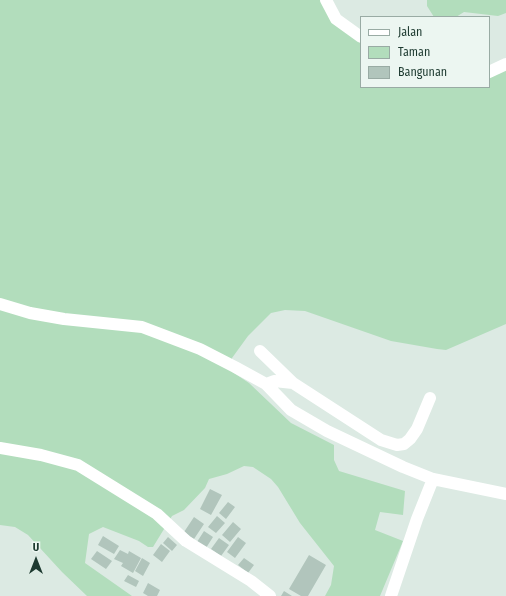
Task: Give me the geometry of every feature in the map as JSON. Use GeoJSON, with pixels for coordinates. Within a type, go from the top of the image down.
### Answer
{"type":"FeatureCollection","features":[{"type":"Feature","properties":{"kind":"street"},"geometry":{"type":"LineString","coordinates":[[326,0],[336,19],[360,36]]}},
{"type":"Feature","properties":{"kind":"street"},"geometry":{"type":"LineString","coordinates":[[490,72],[506,64]]}},
{"type":"Feature","properties":{"kind":"street"},"geometry":{"type":"LineString","coordinates":[[0,304],[30,313],[64,319],[142,327],[200,349],[266,384],[291,410],[321,428],[403,467],[433,479],[506,494]]}},
{"type":"Feature","properties":{"kind":"street"},"geometry":{"type":"LineString","coordinates":[[260,351],[293,383],[381,440],[397,445],[404,444],[410,439],[430,398]]}},
{"type":"Feature","properties":{"kind":"street"},"geometry":{"type":"LineString","coordinates":[[266,384],[274,381],[293,383]]}},
{"type":"Feature","properties":{"kind":"street"},"geometry":{"type":"LineString","coordinates":[[0,448],[41,455],[78,465],[157,514],[186,541],[251,581],[270,596]]}},
{"type":"Feature","properties":{"kind":"street"},"geometry":{"type":"LineString","coordinates":[[391,596],[433,479]]}},
{"type":"Feature","properties":{"kind":"green space"},"geometry":{"type":"Polygon","coordinates":[[[0,0],[321,0],[360,42],[360,88],[490,88],[490,77],[506,70],[506,324],[446,350],[391,341],[305,311],[285,310],[271,313],[248,336],[232,358],[231,371],[249,383],[291,423],[334,445],[334,460],[339,471],[405,491],[403,515],[380,512],[375,530],[403,541],[380,596],[325,596],[331,585],[334,566],[300,523],[278,487],[271,479],[253,467],[244,466],[227,474],[209,479],[205,488],[184,510],[172,516],[153,547],[148,547],[139,541],[103,527],[89,534],[85,563],[132,596],[87,596],[62,572],[28,535],[15,527],[0,525],[0,0]]]}},
{"type":"Feature","properties":{"kind":"green space"},"geometry":{"type":"Polygon","coordinates":[[[427,0],[506,0],[506,13],[498,16],[464,12],[458,16],[433,16],[427,6],[427,0]]]}},
{"type":"Feature","properties":{"kind":"building"},"geometry":{"type":"Polygon","coordinates":[[[210,489],[222,495],[211,515],[200,509],[210,489]]]}},
{"type":"Feature","properties":{"kind":"building"},"geometry":{"type":"Polygon","coordinates":[[[228,502],[235,507],[226,519],[219,513],[228,502]]]}},
{"type":"Feature","properties":{"kind":"building"},"geometry":{"type":"Polygon","coordinates":[[[217,516],[225,523],[216,533],[208,527],[217,516]]]}},
{"type":"Feature","properties":{"kind":"building"},"geometry":{"type":"Polygon","coordinates":[[[194,517],[204,524],[194,539],[184,532],[194,517]]]}},
{"type":"Feature","properties":{"kind":"building"},"geometry":{"type":"Polygon","coordinates":[[[233,522],[241,529],[230,542],[222,535],[233,522]]]}},
{"type":"Feature","properties":{"kind":"building"},"geometry":{"type":"Polygon","coordinates":[[[204,531],[213,537],[206,548],[197,542],[204,531]]]}},
{"type":"Feature","properties":{"kind":"building"},"geometry":{"type":"Polygon","coordinates":[[[103,536],[119,546],[114,554],[98,545],[103,536]]]}},
{"type":"Feature","properties":{"kind":"building"},"geometry":{"type":"Polygon","coordinates":[[[168,537],[177,545],[172,551],[163,543],[168,537]]]}},
{"type":"Feature","properties":{"kind":"building"},"geometry":{"type":"Polygon","coordinates":[[[238,537],[246,543],[235,558],[227,552],[238,537]]]}},
{"type":"Feature","properties":{"kind":"building"},"geometry":{"type":"Polygon","coordinates":[[[219,538],[229,545],[221,556],[211,549],[219,538]]]}},
{"type":"Feature","properties":{"kind":"building"},"geometry":{"type":"Polygon","coordinates":[[[161,544],[170,551],[162,562],[153,555],[161,544]]]}},
{"type":"Feature","properties":{"kind":"building"},"geometry":{"type":"Polygon","coordinates":[[[120,550],[128,554],[129,551],[141,558],[133,573],[121,566],[123,563],[114,559],[120,550]]]}},
{"type":"Feature","properties":{"kind":"building"},"geometry":{"type":"Polygon","coordinates":[[[97,551],[112,561],[106,569],[91,559],[97,551]]]}},
{"type":"Feature","properties":{"kind":"building"},"geometry":{"type":"Polygon","coordinates":[[[309,555],[326,565],[308,596],[301,596],[289,589],[309,555]]]}},
{"type":"Feature","properties":{"kind":"building"},"geometry":{"type":"Polygon","coordinates":[[[142,558],[150,563],[143,576],[135,571],[142,558]]]}},
{"type":"Feature","properties":{"kind":"building"},"geometry":{"type":"Polygon","coordinates":[[[244,558],[254,565],[248,573],[238,565],[244,558]]]}},
{"type":"Feature","properties":{"kind":"building"},"geometry":{"type":"Polygon","coordinates":[[[128,575],[139,581],[136,587],[124,581],[128,575]]]}},
{"type":"Feature","properties":{"kind":"building"},"geometry":{"type":"Polygon","coordinates":[[[148,583],[160,590],[157,596],[148,596],[143,593],[148,583]]]}},
{"type":"Feature","properties":{"kind":"building"},"geometry":{"type":"Polygon","coordinates":[[[284,591],[292,596],[281,596],[284,591]]]}}]}
